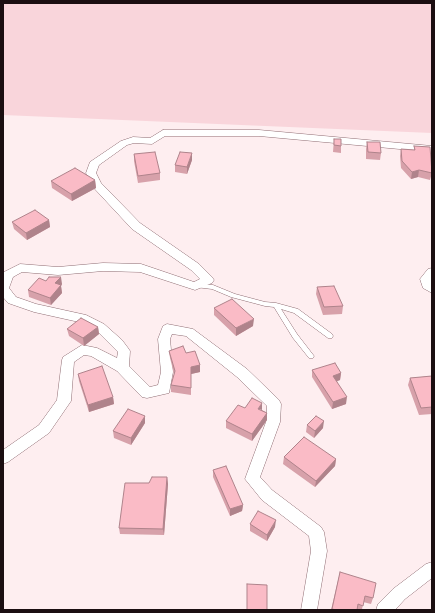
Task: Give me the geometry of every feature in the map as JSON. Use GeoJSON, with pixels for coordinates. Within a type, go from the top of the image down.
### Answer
{"type":"FeatureCollection","features":[{"type":"Feature","properties":{"kind":"street"},"geometry":{"type":"LineString","coordinates":[[122,367],[124,351],[118,343],[100,327],[82,318],[34,308],[12,300],[3,289],[8,276],[20,268],[58,271],[103,267],[141,268],[195,286],[208,280],[195,267],[136,226],[96,184],[91,173],[94,164],[124,143],[133,140],[152,141],[163,133],[259,133],[432,149]]}},
{"type":"Feature","properties":{"kind":"street"},"geometry":{"type":"LineString","coordinates":[[432,272],[426,279],[427,285],[432,289]]}},
{"type":"Feature","properties":{"kind":"street"},"geometry":{"type":"LineString","coordinates":[[3,458],[44,429],[64,401],[68,360],[82,350],[93,351],[122,367],[147,392],[164,389],[167,372],[164,339],[167,329],[190,332],[242,373],[274,404],[273,422],[252,479],[267,495],[316,532],[319,551],[309,610]]}},
{"type":"Feature","properties":{"kind":"street"},"geometry":{"type":"LineString","coordinates":[[384,610],[399,594],[432,569]]}},
{"type":"Feature","properties":{"kind":"lane"},"geometry":{"type":"LineString","coordinates":[[195,286],[213,287],[233,296],[276,305],[296,311],[330,336]]}},
{"type":"Feature","properties":{"kind":"lane"},"geometry":{"type":"LineString","coordinates":[[276,305],[295,336],[310,356]]}},
{"type":"Feature","properties":{"kind":"shaded area"},"geometry":{"type":"Polygon","coordinates":[[[3,3],[432,3],[432,133],[3,115],[3,3]]]}},
{"type":"Feature","properties":{"kind":"building"},"geometry":{"type":"Polygon","coordinates":[[[334,139],[341,139],[341,146],[334,145],[334,139]]]}},
{"type":"Feature","properties":{"kind":"building"},"geometry":{"type":"Polygon","coordinates":[[[367,142],[380,142],[381,153],[368,152],[367,142]]]}},
{"type":"Feature","properties":{"kind":"building"},"geometry":{"type":"Polygon","coordinates":[[[414,146],[430,147],[432,173],[419,170],[412,172],[402,161],[401,149],[415,150],[414,146]]]}},
{"type":"Feature","properties":{"kind":"building"},"geometry":{"type":"Polygon","coordinates":[[[155,152],[160,173],[138,176],[134,154],[155,152]]]}},
{"type":"Feature","properties":{"kind":"building"},"geometry":{"type":"Polygon","coordinates":[[[180,152],[192,153],[187,167],[175,165],[180,152]]]}},
{"type":"Feature","properties":{"kind":"building"},"geometry":{"type":"Polygon","coordinates":[[[75,168],[95,180],[71,194],[51,181],[75,168]]]}},
{"type":"Feature","properties":{"kind":"building"},"geometry":{"type":"Polygon","coordinates":[[[35,210],[49,220],[26,233],[12,222],[35,210]]]}},
{"type":"Feature","properties":{"kind":"building"},"geometry":{"type":"Polygon","coordinates":[[[49,277],[61,277],[55,283],[61,285],[50,298],[28,290],[39,278],[46,281],[49,277]]]}},
{"type":"Feature","properties":{"kind":"building"},"geometry":{"type":"Polygon","coordinates":[[[334,286],[343,306],[324,307],[317,287],[334,286]]]}},
{"type":"Feature","properties":{"kind":"building"},"geometry":{"type":"Polygon","coordinates":[[[232,299],[254,319],[236,328],[214,308],[232,299]]]}},
{"type":"Feature","properties":{"kind":"building"},"geometry":{"type":"Polygon","coordinates":[[[81,318],[98,327],[83,338],[67,329],[81,318]]]}},
{"type":"Feature","properties":{"kind":"building"},"geometry":{"type":"Polygon","coordinates":[[[183,346],[186,353],[195,351],[200,365],[191,367],[191,388],[171,385],[175,371],[169,351],[183,346]]]}},
{"type":"Feature","properties":{"kind":"building"},"geometry":{"type":"Polygon","coordinates":[[[335,363],[341,373],[333,376],[347,397],[333,402],[312,370],[335,363]]]}},
{"type":"Feature","properties":{"kind":"building"},"geometry":{"type":"Polygon","coordinates":[[[102,366],[113,397],[88,405],[78,374],[102,366]]]}},
{"type":"Feature","properties":{"kind":"building"},"geometry":{"type":"Polygon","coordinates":[[[432,376],[432,407],[421,408],[410,378],[432,376]]]}},
{"type":"Feature","properties":{"kind":"building"},"geometry":{"type":"Polygon","coordinates":[[[252,398],[262,403],[258,409],[267,413],[252,434],[226,421],[238,405],[245,408],[252,398]]]}},
{"type":"Feature","properties":{"kind":"building"},"geometry":{"type":"Polygon","coordinates":[[[128,409],[145,416],[131,438],[113,431],[128,409]]]}},
{"type":"Feature","properties":{"kind":"building"},"geometry":{"type":"Polygon","coordinates":[[[316,416],[324,421],[315,431],[307,425],[316,416]]]}},
{"type":"Feature","properties":{"kind":"building"},"geometry":{"type":"Polygon","coordinates":[[[304,437],[336,459],[316,481],[284,457],[304,437]]]}},
{"type":"Feature","properties":{"kind":"building"},"geometry":{"type":"Polygon","coordinates":[[[226,466],[243,505],[230,509],[213,470],[226,466]]]}},
{"type":"Feature","properties":{"kind":"building"},"geometry":{"type":"Polygon","coordinates":[[[152,477],[167,477],[163,529],[119,528],[125,483],[149,483],[152,477]]]}},
{"type":"Feature","properties":{"kind":"building"},"geometry":{"type":"Polygon","coordinates":[[[258,511],[276,520],[267,535],[250,524],[258,511]]]}},
{"type":"Feature","properties":{"kind":"building"},"geometry":{"type":"Polygon","coordinates":[[[340,572],[376,583],[373,598],[365,596],[363,606],[358,604],[357,610],[332,609],[340,572]]]}},
{"type":"Feature","properties":{"kind":"building"},"geometry":{"type":"Polygon","coordinates":[[[247,584],[267,585],[267,610],[247,610],[247,584]]]}}]}
